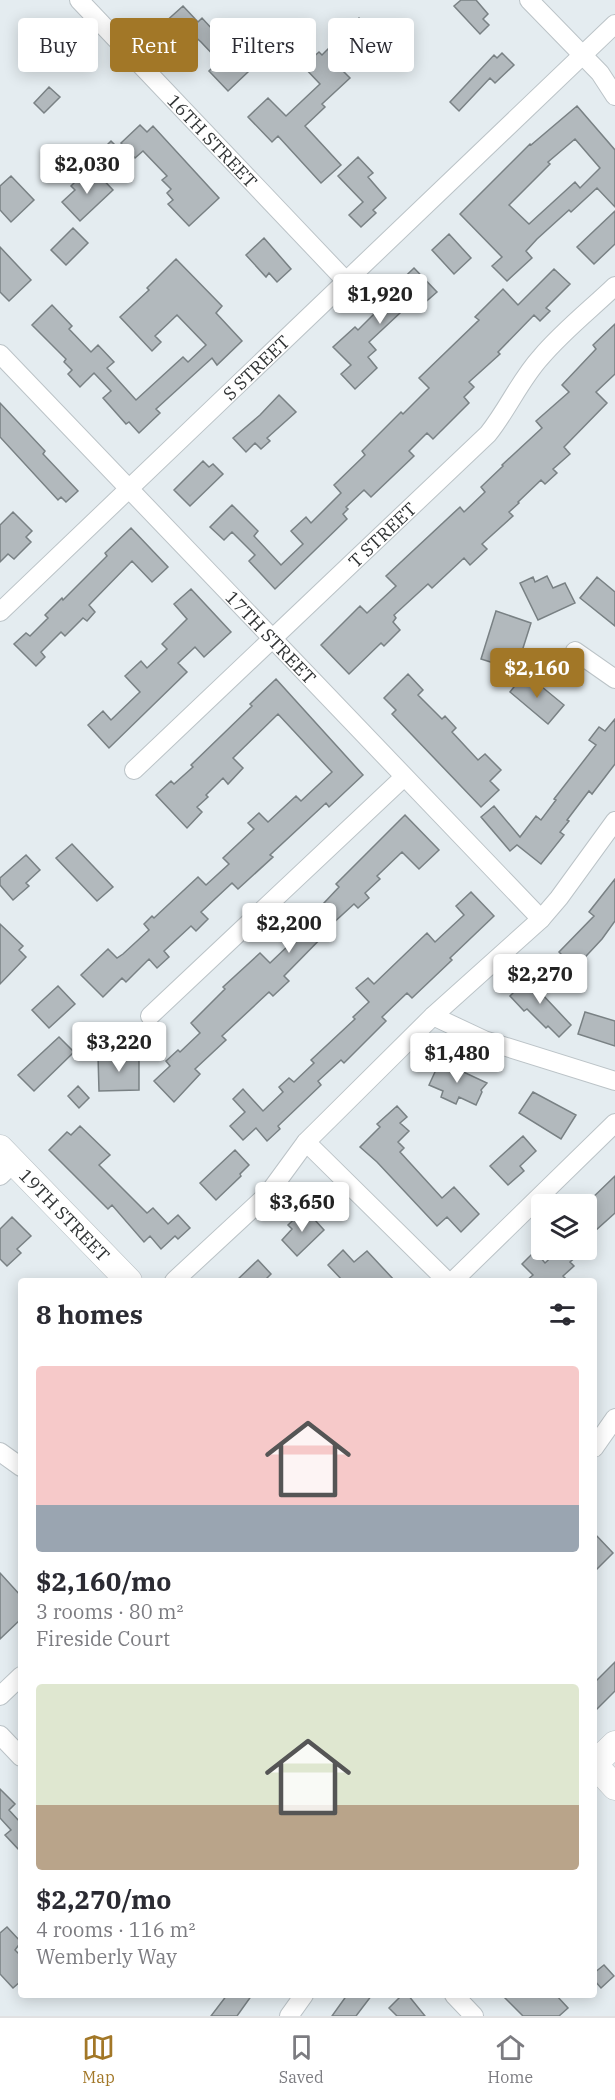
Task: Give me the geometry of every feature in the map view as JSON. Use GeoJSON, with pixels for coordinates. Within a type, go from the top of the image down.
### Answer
{"type":"FeatureCollection","features":[{"type":"Feature","properties":{"kind":"street","name":"16TH STREET"},"geometry":{"type":"LineString","coordinates":[[79,0],[346,281]]}},
{"type":"Feature","properties":{"kind":"street"},"geometry":{"type":"LineString","coordinates":[[529,0],[600,73],[615,96]]}},
{"type":"Feature","properties":{"kind":"street","name":"S STREET"},"geometry":{"type":"LineString","coordinates":[[0,612],[615,24]]}},
{"type":"Feature","properties":{"kind":"street","name":"T STREET"},"geometry":{"type":"LineString","coordinates":[[134,770],[488,434],[526,375],[542,355],[615,286]]}},
{"type":"Feature","properties":{"kind":"street","name":"17TH STREET"},"geometry":{"type":"LineString","coordinates":[[0,354],[541,919]]}},
{"type":"Feature","properties":{"kind":"street"},"geometry":{"type":"LineString","coordinates":[[575,651],[615,679]]}},
{"type":"Feature","properties":{"kind":"street"},"geometry":{"type":"LineString","coordinates":[[150,1016],[404,777]]}},
{"type":"Feature","properties":{"kind":"street"},"geometry":{"type":"LineString","coordinates":[[177,1278],[268,1194],[306,1142],[433,1016],[541,919],[615,821]]}},
{"type":"Feature","properties":{"kind":"street"},"geometry":{"type":"LineString","coordinates":[[433,1016],[484,1040],[615,1081]]}},
{"type":"Feature","properties":{"kind":"street"},"geometry":{"type":"LineString","coordinates":[[456,1278],[615,1123]]}},
{"type":"Feature","properties":{"kind":"street"},"geometry":{"type":"LineString","coordinates":[[306,1142],[444,1278]]}},
{"type":"Feature","properties":{"kind":"street","name":"19TH STREET"},"geometry":{"type":"LineString","coordinates":[[5,1162],[126,1278]]}},
{"type":"Feature","properties":{"kind":"street"},"geometry":{"type":"LineString","coordinates":[[597,1444],[615,1418]]}},
{"type":"Feature","properties":{"kind":"street"},"geometry":{"type":"LineString","coordinates":[[0,1452],[18,1465]]}},
{"type":"Feature","properties":{"kind":"street"},"geometry":{"type":"LineString","coordinates":[[0,1696],[18,1679]]}},
{"type":"Feature","properties":{"kind":"street"},"geometry":{"type":"LineString","coordinates":[[0,1735],[18,1754]]}},
{"type":"Feature","properties":{"kind":"street"},"geometry":{"type":"LineString","coordinates":[[597,1761],[615,1744]]}},
{"type":"Feature","properties":{"kind":"street"},"geometry":{"type":"LineString","coordinates":[[597,1767],[615,1787]]}},
{"type":"Feature","properties":{"kind":"street"},"geometry":{"type":"LineString","coordinates":[[289,2016],[302,1998]]}},
{"type":"Feature","properties":{"kind":"street"},"geometry":{"type":"LineString","coordinates":[[457,1998],[474,2016]]}},
{"type":"Feature","properties":{"kind":"building"},"geometry":{"type":"Polygon","coordinates":[[[461,0],[476,0],[488,14],[483,19],[489,25],[480,34],[454,6],[461,0]]]}},
{"type":"Feature","properties":{"kind":"building"},"geometry":{"type":"Polygon","coordinates":[[[183,6],[194,18],[170,18],[183,6]]]}},
{"type":"Feature","properties":{"kind":"building"},"geometry":{"type":"Polygon","coordinates":[[[202,18],[210,27],[210,52],[198,39],[198,22],[202,18]]]}},
{"type":"Feature","properties":{"kind":"building"},"geometry":{"type":"Polygon","coordinates":[[[328,49],[328,72],[344,72],[350,78],[322,104],[325,107],[305,126],[341,165],[321,183],[278,136],[272,142],[248,117],[268,98],[286,116],[320,84],[309,72],[316,72],[316,55],[319,52],[322,55],[328,49]]]}},
{"type":"Feature","properties":{"kind":"building"},"geometry":{"type":"Polygon","coordinates":[[[502,53],[514,65],[495,83],[490,78],[459,111],[450,102],[494,55],[497,58],[502,53]]]}},
{"type":"Feature","properties":{"kind":"building"},"geometry":{"type":"Polygon","coordinates":[[[210,70],[210,72],[248,72],[228,91],[209,71],[210,70]]]}},
{"type":"Feature","properties":{"kind":"building"},"geometry":{"type":"Polygon","coordinates":[[[49,87],[60,97],[44,113],[34,103],[49,87]]]}},
{"type":"Feature","properties":{"kind":"building"},"geometry":{"type":"Polygon","coordinates":[[[577,106],[615,150],[615,207],[597,188],[537,239],[526,251],[532,258],[507,281],[492,266],[502,257],[460,214],[531,145],[577,106]],[[575,139],[548,162],[550,164],[509,205],[529,224],[575,182],[580,188],[600,168],[575,139]]]}},
{"type":"Feature","properties":{"kind":"building"},"geometry":{"type":"Polygon","coordinates":[[[140,125],[147,132],[153,126],[219,198],[189,226],[168,204],[173,200],[167,193],[171,189],[162,180],[167,176],[143,151],[135,158],[121,143],[140,125]]]}},
{"type":"Feature","properties":{"kind":"building"},"geometry":{"type":"Polygon","coordinates":[[[111,141],[125,155],[112,168],[98,154],[111,141]]]}},
{"type":"Feature","properties":{"kind":"building"},"geometry":{"type":"Polygon","coordinates":[[[358,157],[373,173],[368,177],[386,198],[373,210],[376,213],[361,227],[349,215],[363,202],[338,176],[358,157]]]}},
{"type":"Feature","properties":{"kind":"building"},"geometry":{"type":"Polygon","coordinates":[[[95,171],[113,190],[80,221],[62,202],[75,190],[71,186],[83,174],[87,179],[95,171]]]}},
{"type":"Feature","properties":{"kind":"building"},"geometry":{"type":"Polygon","coordinates":[[[11,176],[34,200],[11,222],[0,210],[0,186],[11,176]]]}},
{"type":"Feature","properties":{"kind":"building"},"geometry":{"type":"Polygon","coordinates":[[[615,211],[615,244],[594,264],[577,247],[615,211]]]}},
{"type":"Feature","properties":{"kind":"building"},"geometry":{"type":"Polygon","coordinates":[[[73,228],[88,243],[66,265],[51,250],[73,228]]]}},
{"type":"Feature","properties":{"kind":"building"},"geometry":{"type":"Polygon","coordinates":[[[449,234],[471,258],[454,274],[432,250],[449,234]]]}},
{"type":"Feature","properties":{"kind":"building"},"geometry":{"type":"Polygon","coordinates":[[[264,238],[291,269],[277,282],[269,273],[266,277],[246,255],[264,238]]]}},
{"type":"Feature","properties":{"kind":"building"},"geometry":{"type":"Polygon","coordinates":[[[0,247],[31,280],[9,301],[0,292],[0,247]]]}},
{"type":"Feature","properties":{"kind":"building"},"geometry":{"type":"Polygon","coordinates":[[[176,259],[222,306],[216,313],[242,341],[217,365],[212,358],[156,409],[160,413],[139,433],[129,422],[126,424],[103,398],[111,391],[94,373],[80,387],[68,374],[72,370],[64,362],[66,359],[32,325],[52,305],[72,326],[69,329],[91,352],[98,345],[114,362],[107,368],[136,400],[183,357],[188,362],[206,345],[177,315],[155,336],[161,342],[152,351],[120,317],[149,290],[147,288],[176,259]]]}},
{"type":"Feature","properties":{"kind":"building"},"geometry":{"type":"Polygon","coordinates":[[[414,268],[437,292],[421,306],[415,299],[369,342],[376,350],[368,357],[377,368],[355,389],[341,374],[351,365],[333,347],[355,327],[358,330],[375,313],[369,306],[387,288],[390,291],[414,268]]]}},
{"type":"Feature","properties":{"kind":"building"},"geometry":{"type":"Polygon","coordinates":[[[554,269],[570,284],[546,308],[550,311],[540,321],[534,315],[498,352],[500,354],[469,382],[474,387],[464,397],[469,403],[433,439],[427,433],[409,451],[414,456],[371,497],[364,490],[346,507],[348,509],[343,514],[347,519],[275,589],[249,561],[255,555],[232,532],[224,540],[210,527],[232,505],[258,531],[254,536],[281,565],[303,544],[291,531],[306,517],[311,523],[341,493],[334,485],[365,455],[362,451],[429,388],[419,378],[479,320],[475,317],[503,289],[518,305],[554,269]]]}},
{"type":"Feature","properties":{"kind":"building"},"geometry":{"type":"Polygon","coordinates":[[[615,324],[615,374],[596,392],[607,403],[564,447],[570,454],[553,469],[557,473],[545,484],[541,480],[518,502],[509,512],[513,516],[482,544],[487,549],[470,565],[464,558],[432,588],[428,584],[394,615],[396,618],[393,622],[400,630],[384,646],[381,643],[349,674],[321,645],[360,606],[367,613],[396,586],[386,576],[460,507],[464,512],[485,492],[481,487],[542,428],[536,421],[569,392],[562,385],[596,349],[593,345],[615,324]]]}},
{"type":"Feature","properties":{"kind":"building"},"geometry":{"type":"Polygon","coordinates":[[[279,395],[296,412],[267,438],[270,441],[261,449],[255,443],[246,452],[233,438],[279,395]]]}},
{"type":"Feature","properties":{"kind":"building"},"geometry":{"type":"Polygon","coordinates":[[[0,403],[45,451],[43,454],[78,491],[66,502],[61,497],[58,500],[0,437],[0,403]]]}},
{"type":"Feature","properties":{"kind":"building"},"geometry":{"type":"Polygon","coordinates":[[[203,461],[209,467],[213,464],[223,474],[190,506],[174,490],[203,461]]]}},
{"type":"Feature","properties":{"kind":"building"},"geometry":{"type":"Polygon","coordinates":[[[13,512],[32,531],[26,537],[31,542],[14,559],[8,554],[0,562],[0,525],[13,512]]]}},
{"type":"Feature","properties":{"kind":"building"},"geometry":{"type":"Polygon","coordinates":[[[131,528],[168,567],[152,582],[132,561],[89,605],[95,612],[87,621],[83,618],[65,636],[61,632],[41,652],[45,657],[36,666],[14,644],[26,633],[30,636],[48,618],[45,615],[107,556],[105,553],[131,528]]]}},
{"type":"Feature","properties":{"kind":"building"},"geometry":{"type":"Polygon","coordinates":[[[547,576],[553,588],[565,583],[575,603],[538,620],[520,583],[533,577],[535,582],[547,576]]]}},
{"type":"Feature","properties":{"kind":"building"},"geometry":{"type":"Polygon","coordinates":[[[597,577],[615,592],[615,626],[580,598],[597,577]]]}},
{"type":"Feature","properties":{"kind":"building"},"geometry":{"type":"Polygon","coordinates":[[[191,589],[231,632],[204,657],[195,647],[178,663],[187,672],[109,748],[88,725],[103,711],[111,720],[140,692],[125,676],[141,661],[147,668],[167,649],[162,644],[187,619],[174,604],[191,589]]]}},
{"type":"Feature","properties":{"kind":"building"},"geometry":{"type":"Polygon","coordinates":[[[496,611],[531,623],[516,670],[481,659],[496,611]]]}},
{"type":"Feature","properties":{"kind":"building"},"geometry":{"type":"Polygon","coordinates":[[[525,673],[564,705],[548,724],[510,692],[525,673]]]}},
{"type":"Feature","properties":{"kind":"building"},"geometry":{"type":"Polygon","coordinates":[[[408,674],[423,690],[418,695],[442,719],[445,716],[456,728],[452,732],[478,760],[485,754],[501,770],[490,781],[499,790],[481,807],[392,714],[396,710],[384,698],[408,674]]]}},
{"type":"Feature","properties":{"kind":"building"},"geometry":{"type":"Polygon","coordinates":[[[276,679],[363,775],[329,807],[326,803],[270,855],[273,857],[238,889],[232,883],[201,912],[208,919],[196,931],[191,926],[164,951],[169,957],[157,968],[149,959],[126,982],[122,978],[103,997],[81,975],[108,949],[117,958],[123,954],[149,930],[144,924],[152,916],[154,918],[198,877],[206,885],[229,864],[223,858],[254,829],[248,823],[259,813],[268,822],[296,796],[301,801],[332,772],[278,714],[233,758],[243,768],[228,784],[223,778],[206,795],[208,797],[197,807],[202,812],[187,828],[156,795],[171,781],[174,784],[193,767],[191,765],[252,706],[250,704],[276,679]]]}},
{"type":"Feature","properties":{"kind":"building"},"geometry":{"type":"Polygon","coordinates":[[[615,719],[615,764],[592,794],[589,791],[567,820],[569,821],[560,832],[564,835],[541,864],[517,845],[510,851],[481,817],[494,806],[520,837],[536,816],[541,820],[556,800],[554,799],[596,745],[589,740],[599,727],[605,731],[615,719]]]}},
{"type":"Feature","properties":{"kind":"building"},"geometry":{"type":"Polygon","coordinates":[[[405,815],[439,850],[419,869],[402,852],[377,876],[380,879],[365,893],[369,898],[358,908],[354,904],[330,926],[331,928],[284,976],[289,981],[273,996],[269,992],[222,1036],[226,1040],[195,1069],[200,1074],[174,1102],[154,1081],[170,1066],[166,1061],[178,1050],[180,1052],[200,1033],[191,1023],[225,989],[223,987],[260,953],[270,963],[291,943],[284,936],[304,917],[307,921],[339,887],[336,884],[405,815]]]}},
{"type":"Feature","properties":{"kind":"building"},"geometry":{"type":"Polygon","coordinates":[[[72,844],[113,887],[97,901],[56,858],[72,844]]]}},
{"type":"Feature","properties":{"kind":"building"},"geometry":{"type":"Polygon","coordinates":[[[26,855],[40,870],[26,883],[29,886],[13,900],[0,885],[0,878],[26,855]]]}},
{"type":"Feature","properties":{"kind":"building"},"geometry":{"type":"Polygon","coordinates":[[[615,879],[615,921],[575,968],[559,952],[594,916],[589,912],[615,879]]]}},
{"type":"Feature","properties":{"kind":"building"},"geometry":{"type":"Polygon","coordinates":[[[471,892],[494,916],[412,998],[407,993],[382,1017],[386,1021],[344,1063],[341,1060],[318,1081],[321,1085],[278,1126],[280,1129],[267,1141],[256,1128],[243,1140],[230,1126],[245,1112],[233,1099],[243,1089],[263,1111],[283,1092],[279,1087],[289,1078],[294,1082],[314,1063],[311,1060],[355,1019],[353,1017],[369,1002],[356,988],[368,978],[374,984],[427,933],[435,942],[464,915],[456,906],[471,892]]]}},
{"type":"Feature","properties":{"kind":"building"},"geometry":{"type":"Polygon","coordinates":[[[0,924],[23,946],[19,950],[26,957],[0,984],[0,924]]]}},
{"type":"Feature","properties":{"kind":"building"},"geometry":{"type":"Polygon","coordinates":[[[534,972],[548,987],[541,993],[571,1025],[559,1037],[527,1009],[524,1011],[510,996],[534,972]]]}},
{"type":"Feature","properties":{"kind":"building"},"geometry":{"type":"Polygon","coordinates":[[[58,986],[75,1004],[49,1028],[32,1010],[58,986]]]}},
{"type":"Feature","properties":{"kind":"building"},"geometry":{"type":"Polygon","coordinates":[[[585,1012],[615,1021],[615,1046],[578,1034],[585,1012]]]}},
{"type":"Feature","properties":{"kind":"building"},"geometry":{"type":"Polygon","coordinates":[[[59,1037],[74,1052],[34,1091],[18,1075],[59,1037]]]}},
{"type":"Feature","properties":{"kind":"building"},"geometry":{"type":"Polygon","coordinates":[[[139,1055],[139,1090],[99,1091],[98,1056],[139,1055]]]}},
{"type":"Feature","properties":{"kind":"building"},"geometry":{"type":"Polygon","coordinates":[[[440,1061],[487,1083],[481,1090],[476,1105],[459,1097],[456,1104],[441,1097],[443,1091],[429,1085],[440,1061]]]}},
{"type":"Feature","properties":{"kind":"building"},"geometry":{"type":"Polygon","coordinates":[[[78,1086],[89,1098],[79,1108],[68,1096],[78,1086]]]}},
{"type":"Feature","properties":{"kind":"building"},"geometry":{"type":"Polygon","coordinates":[[[533,1092],[576,1115],[561,1139],[519,1113],[533,1092]]]}},
{"type":"Feature","properties":{"kind":"building"},"geometry":{"type":"Polygon","coordinates":[[[397,1106],[407,1117],[400,1123],[409,1131],[398,1142],[404,1148],[400,1152],[442,1198],[454,1187],[479,1214],[461,1232],[447,1217],[437,1226],[360,1147],[380,1127],[377,1124],[397,1106]]]}},
{"type":"Feature","properties":{"kind":"building"},"geometry":{"type":"Polygon","coordinates":[[[80,1126],[110,1155],[99,1165],[147,1213],[153,1208],[168,1224],[178,1215],[190,1228],[178,1239],[175,1236],[161,1249],[150,1236],[144,1242],[112,1205],[108,1209],[49,1150],[67,1132],[71,1135],[80,1126]]]}},
{"type":"Feature","properties":{"kind":"building"},"geometry":{"type":"Polygon","coordinates":[[[523,1136],[536,1151],[520,1166],[524,1171],[508,1185],[490,1166],[523,1136]]]}},
{"type":"Feature","properties":{"kind":"building"},"geometry":{"type":"Polygon","coordinates":[[[235,1150],[249,1165],[216,1200],[200,1183],[235,1150]]]}},
{"type":"Feature","properties":{"kind":"building"},"geometry":{"type":"Polygon","coordinates":[[[615,1176],[615,1213],[597,1229],[597,1194],[615,1176]]]}},
{"type":"Feature","properties":{"kind":"building"},"geometry":{"type":"Polygon","coordinates":[[[305,1209],[324,1230],[297,1256],[282,1240],[292,1229],[288,1225],[305,1209]]]}},
{"type":"Feature","properties":{"kind":"building"},"geometry":{"type":"Polygon","coordinates":[[[12,1217],[31,1236],[17,1249],[21,1253],[7,1266],[0,1259],[0,1229],[12,1217]]]}},
{"type":"Feature","properties":{"kind":"building"},"geometry":{"type":"Polygon","coordinates":[[[343,1250],[354,1262],[367,1251],[392,1278],[340,1278],[328,1265],[343,1250]]]}},
{"type":"Feature","properties":{"kind":"building"},"geometry":{"type":"Polygon","coordinates":[[[531,1255],[531,1260],[542,1260],[545,1263],[548,1260],[572,1260],[570,1262],[574,1266],[563,1276],[565,1278],[530,1278],[533,1275],[522,1264],[531,1255]]]}},
{"type":"Feature","properties":{"kind":"building"},"geometry":{"type":"Polygon","coordinates":[[[258,1260],[271,1274],[267,1278],[239,1278],[258,1260]]]}},
{"type":"Feature","properties":{"kind":"building"},"geometry":{"type":"Polygon","coordinates":[[[597,1536],[613,1553],[597,1569],[597,1536]]]}},
{"type":"Feature","properties":{"kind":"building"},"geometry":{"type":"Polygon","coordinates":[[[0,1573],[18,1593],[18,1622],[0,1639],[0,1573]]]}},
{"type":"Feature","properties":{"kind":"building"},"geometry":{"type":"Polygon","coordinates":[[[615,1662],[615,1691],[597,1709],[597,1680],[615,1662]]]}},
{"type":"Feature","properties":{"kind":"building"},"geometry":{"type":"Polygon","coordinates":[[[0,1789],[15,1804],[9,1810],[18,1820],[18,1849],[5,1835],[11,1830],[0,1818],[0,1789]]]}},
{"type":"Feature","properties":{"kind":"building"},"geometry":{"type":"Polygon","coordinates":[[[7,1927],[18,1939],[18,1946],[15,1950],[18,1953],[18,1984],[13,1988],[0,1974],[0,1933],[7,1927]]]}},
{"type":"Feature","properties":{"kind":"building"},"geometry":{"type":"Polygon","coordinates":[[[604,1965],[614,1976],[601,1988],[597,1983],[597,1971],[604,1965]]]}},
{"type":"Feature","properties":{"kind":"building"},"geometry":{"type":"Polygon","coordinates":[[[225,1998],[250,1998],[237,2016],[211,2016],[225,1998]]]}},
{"type":"Feature","properties":{"kind":"building"},"geometry":{"type":"Polygon","coordinates":[[[345,1998],[370,1998],[356,2016],[332,2016],[345,1998]]]}},
{"type":"Feature","properties":{"kind":"building"},"geometry":{"type":"Polygon","coordinates":[[[399,1998],[410,1998],[425,2016],[397,2016],[389,2008],[399,1998]]]}},
{"type":"Feature","properties":{"kind":"building"},"geometry":{"type":"Polygon","coordinates":[[[505,1998],[559,1998],[568,2008],[559,2016],[523,2016],[505,1998]]]}}]}
